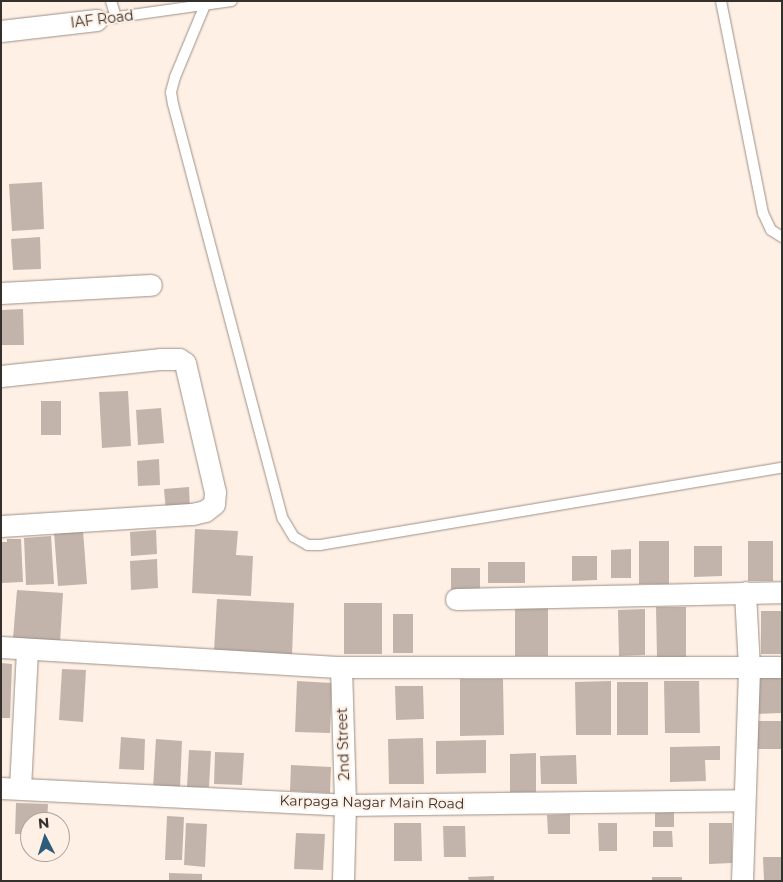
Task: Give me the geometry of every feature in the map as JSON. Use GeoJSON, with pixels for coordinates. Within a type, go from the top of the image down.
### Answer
{"type":"FeatureCollection","features":[{"type":"Feature","properties":{"kind":"street","name":"IAF Road"},"geometry":{"type":"LineString","coordinates":[[1,32],[106,18]]}},
{"type":"Feature","properties":{"kind":"street"},"geometry":{"type":"LineString","coordinates":[[1,292],[151,285]]}},
{"type":"Feature","properties":{"kind":"street"},"geometry":{"type":"LineString","coordinates":[[1,376],[169,358],[179,359],[185,363],[215,492],[214,504],[205,511],[192,514],[1,526]]}},
{"type":"Feature","properties":{"kind":"street"},"geometry":{"type":"LineString","coordinates":[[742,881],[743,800],[749,667],[745,592]]}},
{"type":"Feature","properties":{"kind":"street"},"geometry":{"type":"LineString","coordinates":[[456,599],[782,592]]}},
{"type":"Feature","properties":{"kind":"street"},"geometry":{"type":"LineString","coordinates":[[1,647],[341,667],[782,667]]}},
{"type":"Feature","properties":{"kind":"street"},"geometry":{"type":"LineString","coordinates":[[11,788],[27,648]]}},
{"type":"Feature","properties":{"kind":"street","name":"2nd Street"},"geometry":{"type":"LineString","coordinates":[[341,667],[345,805],[343,881]]}},
{"type":"Feature","properties":{"kind":"street","name":"Karpaga Nagar Main Road"},"geometry":{"type":"LineString","coordinates":[[11,788],[345,805],[743,800]]}},
{"type":"Feature","properties":{"kind":"lane"},"geometry":{"type":"LineString","coordinates":[[106,18],[111,1]]}},
{"type":"Feature","properties":{"kind":"lane","name":"IAF Road"},"geometry":{"type":"LineString","coordinates":[[106,18],[232,1]]}},
{"type":"Feature","properties":{"kind":"lane"},"geometry":{"type":"LineString","coordinates":[[721,1],[764,213],[771,230],[782,237]]}},
{"type":"Feature","properties":{"kind":"lane"},"geometry":{"type":"LineString","coordinates":[[204,5],[175,77],[172,104],[284,519],[294,537],[308,545],[320,545],[782,468]]}},
{"type":"Feature","properties":{"kind":"building"},"geometry":{"type":"Polygon","coordinates":[[[42,182],[44,229],[12,231],[9,184],[42,182]]]}},
{"type":"Feature","properties":{"kind":"building"},"geometry":{"type":"Polygon","coordinates":[[[40,237],[41,269],[13,270],[11,239],[40,237]]]}},
{"type":"Feature","properties":{"kind":"building"},"geometry":{"type":"Polygon","coordinates":[[[23,309],[24,345],[1,345],[1,310],[23,309]]]}},
{"type":"Feature","properties":{"kind":"building"},"geometry":{"type":"Polygon","coordinates":[[[128,391],[131,446],[102,448],[99,392],[128,391]]]}},
{"type":"Feature","properties":{"kind":"building"},"geometry":{"type":"Polygon","coordinates":[[[41,401],[61,401],[61,435],[41,435],[41,401]]]}},
{"type":"Feature","properties":{"kind":"building"},"geometry":{"type":"Polygon","coordinates":[[[161,408],[164,443],[138,445],[136,410],[161,408]]]}},
{"type":"Feature","properties":{"kind":"building"},"geometry":{"type":"Polygon","coordinates":[[[159,459],[160,485],[138,486],[137,461],[159,459]]]}},
{"type":"Feature","properties":{"kind":"building"},"geometry":{"type":"Polygon","coordinates":[[[189,487],[190,510],[166,512],[164,489],[189,487]]]}},
{"type":"Feature","properties":{"kind":"building"},"geometry":{"type":"Polygon","coordinates":[[[195,529],[238,531],[236,555],[253,556],[251,596],[192,593],[195,529]]]}},
{"type":"Feature","properties":{"kind":"building"},"geometry":{"type":"Polygon","coordinates":[[[83,530],[87,584],[58,586],[54,532],[83,530]]]}},
{"type":"Feature","properties":{"kind":"building"},"geometry":{"type":"Polygon","coordinates":[[[156,530],[157,554],[131,556],[130,532],[156,530]]]}},
{"type":"Feature","properties":{"kind":"building"},"geometry":{"type":"Polygon","coordinates":[[[51,536],[54,584],[26,585],[24,538],[51,536]]]}},
{"type":"Feature","properties":{"kind":"building"},"geometry":{"type":"Polygon","coordinates":[[[7,539],[21,539],[23,582],[1,583],[1,542],[7,542],[7,539]]]}},
{"type":"Feature","properties":{"kind":"building"},"geometry":{"type":"Polygon","coordinates":[[[639,541],[669,541],[669,584],[639,584],[639,541]]]}},
{"type":"Feature","properties":{"kind":"building"},"geometry":{"type":"Polygon","coordinates":[[[748,541],[773,541],[773,581],[748,581],[748,541]]]}},
{"type":"Feature","properties":{"kind":"building"},"geometry":{"type":"Polygon","coordinates":[[[694,546],[722,546],[722,576],[694,577],[694,546]]]}},
{"type":"Feature","properties":{"kind":"building"},"geometry":{"type":"Polygon","coordinates":[[[631,549],[631,578],[611,578],[611,550],[631,549]]]}},
{"type":"Feature","properties":{"kind":"building"},"geometry":{"type":"Polygon","coordinates":[[[572,556],[597,556],[597,580],[572,581],[572,556]]]}},
{"type":"Feature","properties":{"kind":"building"},"geometry":{"type":"Polygon","coordinates":[[[157,559],[158,588],[131,590],[130,561],[157,559]]]}},
{"type":"Feature","properties":{"kind":"building"},"geometry":{"type":"Polygon","coordinates":[[[488,562],[525,562],[525,583],[488,583],[488,562]]]}},
{"type":"Feature","properties":{"kind":"building"},"geometry":{"type":"Polygon","coordinates":[[[451,568],[480,568],[480,590],[451,590],[451,568]]]}},
{"type":"Feature","properties":{"kind":"building"},"geometry":{"type":"Polygon","coordinates":[[[17,590],[63,593],[60,642],[13,638],[17,590]]]}},
{"type":"Feature","properties":{"kind":"building"},"geometry":{"type":"Polygon","coordinates":[[[217,599],[294,603],[292,655],[214,651],[217,599]]]}},
{"type":"Feature","properties":{"kind":"building"},"geometry":{"type":"Polygon","coordinates":[[[344,603],[382,603],[382,654],[344,654],[344,603]]]}},
{"type":"Feature","properties":{"kind":"building"},"geometry":{"type":"Polygon","coordinates":[[[515,604],[548,604],[548,656],[515,656],[515,604]]]}},
{"type":"Feature","properties":{"kind":"building"},"geometry":{"type":"Polygon","coordinates":[[[656,607],[686,607],[686,658],[657,658],[656,607]]]}},
{"type":"Feature","properties":{"kind":"building"},"geometry":{"type":"Polygon","coordinates":[[[645,609],[645,655],[619,656],[618,610],[645,609]]]}},
{"type":"Feature","properties":{"kind":"building"},"geometry":{"type":"Polygon","coordinates":[[[761,611],[782,611],[782,654],[761,654],[761,611]]]}},
{"type":"Feature","properties":{"kind":"building"},"geometry":{"type":"Polygon","coordinates":[[[393,614],[413,614],[413,653],[393,653],[393,614]]]}},
{"type":"Feature","properties":{"kind":"building"},"geometry":{"type":"Polygon","coordinates":[[[1,663],[12,664],[10,718],[1,718],[1,663]]]}},
{"type":"Feature","properties":{"kind":"building"},"geometry":{"type":"Polygon","coordinates":[[[62,669],[86,670],[83,722],[59,720],[62,669]]]}},
{"type":"Feature","properties":{"kind":"building"},"geometry":{"type":"Polygon","coordinates":[[[755,678],[782,678],[782,713],[755,714],[755,678]]]}},
{"type":"Feature","properties":{"kind":"building"},"geometry":{"type":"Polygon","coordinates":[[[460,679],[503,679],[504,735],[460,736],[460,679]]]}},
{"type":"Feature","properties":{"kind":"building"},"geometry":{"type":"Polygon","coordinates":[[[297,681],[332,683],[330,733],[295,732],[297,681]]]}},
{"type":"Feature","properties":{"kind":"building"},"geometry":{"type":"Polygon","coordinates":[[[611,681],[611,735],[576,735],[575,682],[611,681]]]}},
{"type":"Feature","properties":{"kind":"building"},"geometry":{"type":"Polygon","coordinates":[[[664,681],[699,681],[700,733],[665,733],[664,681]]]}},
{"type":"Feature","properties":{"kind":"building"},"geometry":{"type":"Polygon","coordinates":[[[617,682],[648,682],[648,735],[617,735],[617,682]]]}},
{"type":"Feature","properties":{"kind":"building"},"geometry":{"type":"Polygon","coordinates":[[[395,686],[423,686],[424,719],[396,720],[395,686]]]}},
{"type":"Feature","properties":{"kind":"building"},"geometry":{"type":"Polygon","coordinates":[[[757,721],[782,721],[782,749],[757,749],[757,721]]]}},
{"type":"Feature","properties":{"kind":"building"},"geometry":{"type":"Polygon","coordinates":[[[121,737],[145,739],[144,770],[119,769],[121,737]]]}},
{"type":"Feature","properties":{"kind":"building"},"geometry":{"type":"Polygon","coordinates":[[[423,738],[424,784],[389,784],[388,739],[423,738]]]}},
{"type":"Feature","properties":{"kind":"building"},"geometry":{"type":"Polygon","coordinates":[[[156,739],[182,741],[180,789],[153,788],[156,739]]]}},
{"type":"Feature","properties":{"kind":"building"},"geometry":{"type":"Polygon","coordinates":[[[486,740],[486,773],[436,774],[436,741],[486,740]]]}},
{"type":"Feature","properties":{"kind":"building"},"geometry":{"type":"Polygon","coordinates":[[[720,746],[720,760],[705,760],[706,781],[670,782],[670,747],[720,746]]]}},
{"type":"Feature","properties":{"kind":"building"},"geometry":{"type":"Polygon","coordinates":[[[189,750],[211,751],[209,787],[187,787],[189,750]]]}},
{"type":"Feature","properties":{"kind":"building"},"geometry":{"type":"Polygon","coordinates":[[[215,752],[244,753],[242,785],[214,784],[215,752]]]}},
{"type":"Feature","properties":{"kind":"building"},"geometry":{"type":"Polygon","coordinates":[[[536,753],[536,792],[510,792],[510,754],[536,753]]]}},
{"type":"Feature","properties":{"kind":"building"},"geometry":{"type":"Polygon","coordinates":[[[576,755],[577,784],[541,784],[540,756],[576,755]]]}},
{"type":"Feature","properties":{"kind":"building"},"geometry":{"type":"Polygon","coordinates":[[[291,765],[331,767],[330,793],[290,791],[291,765]]]}},
{"type":"Feature","properties":{"kind":"building"},"geometry":{"type":"Polygon","coordinates":[[[16,803],[48,804],[48,812],[20,812],[20,834],[15,834],[16,803]]]}},
{"type":"Feature","properties":{"kind":"building"},"geometry":{"type":"Polygon","coordinates":[[[674,812],[674,827],[655,827],[655,813],[674,812]]]}},
{"type":"Feature","properties":{"kind":"building"},"geometry":{"type":"Polygon","coordinates":[[[570,814],[570,834],[548,834],[547,815],[570,814]]]}},
{"type":"Feature","properties":{"kind":"building"},"geometry":{"type":"Polygon","coordinates":[[[167,816],[184,817],[182,860],[165,860],[167,816]]]}},
{"type":"Feature","properties":{"kind":"building"},"geometry":{"type":"Polygon","coordinates":[[[186,823],[207,824],[205,867],[184,865],[186,823]]]}},
{"type":"Feature","properties":{"kind":"building"},"geometry":{"type":"Polygon","coordinates":[[[394,823],[421,823],[422,861],[394,861],[394,823]]]}},
{"type":"Feature","properties":{"kind":"building"},"geometry":{"type":"Polygon","coordinates":[[[598,823],[617,823],[617,851],[599,851],[598,823]]]}},
{"type":"Feature","properties":{"kind":"building"},"geometry":{"type":"Polygon","coordinates":[[[709,823],[732,823],[732,863],[709,864],[709,823]]]}},
{"type":"Feature","properties":{"kind":"building"},"geometry":{"type":"Polygon","coordinates":[[[443,826],[465,826],[466,857],[444,857],[443,826]]]}},
{"type":"Feature","properties":{"kind":"building"},"geometry":{"type":"Polygon","coordinates":[[[653,831],[672,831],[673,847],[653,847],[653,831]]]}},
{"type":"Feature","properties":{"kind":"building"},"geometry":{"type":"Polygon","coordinates":[[[296,833],[325,834],[323,870],[294,869],[296,833]]]}},
{"type":"Feature","properties":{"kind":"building"},"geometry":{"type":"Polygon","coordinates":[[[763,857],[782,857],[782,881],[764,881],[763,857]]]}},
{"type":"Feature","properties":{"kind":"building"},"geometry":{"type":"Polygon","coordinates":[[[169,873],[202,874],[202,881],[169,881],[169,873]]]}},
{"type":"Feature","properties":{"kind":"building"},"geometry":{"type":"Polygon","coordinates":[[[494,876],[494,881],[469,881],[468,877],[494,876]]]}},
{"type":"Feature","properties":{"kind":"building"},"geometry":{"type":"Polygon","coordinates":[[[652,877],[682,877],[682,881],[652,881],[652,877]]]}}]}
